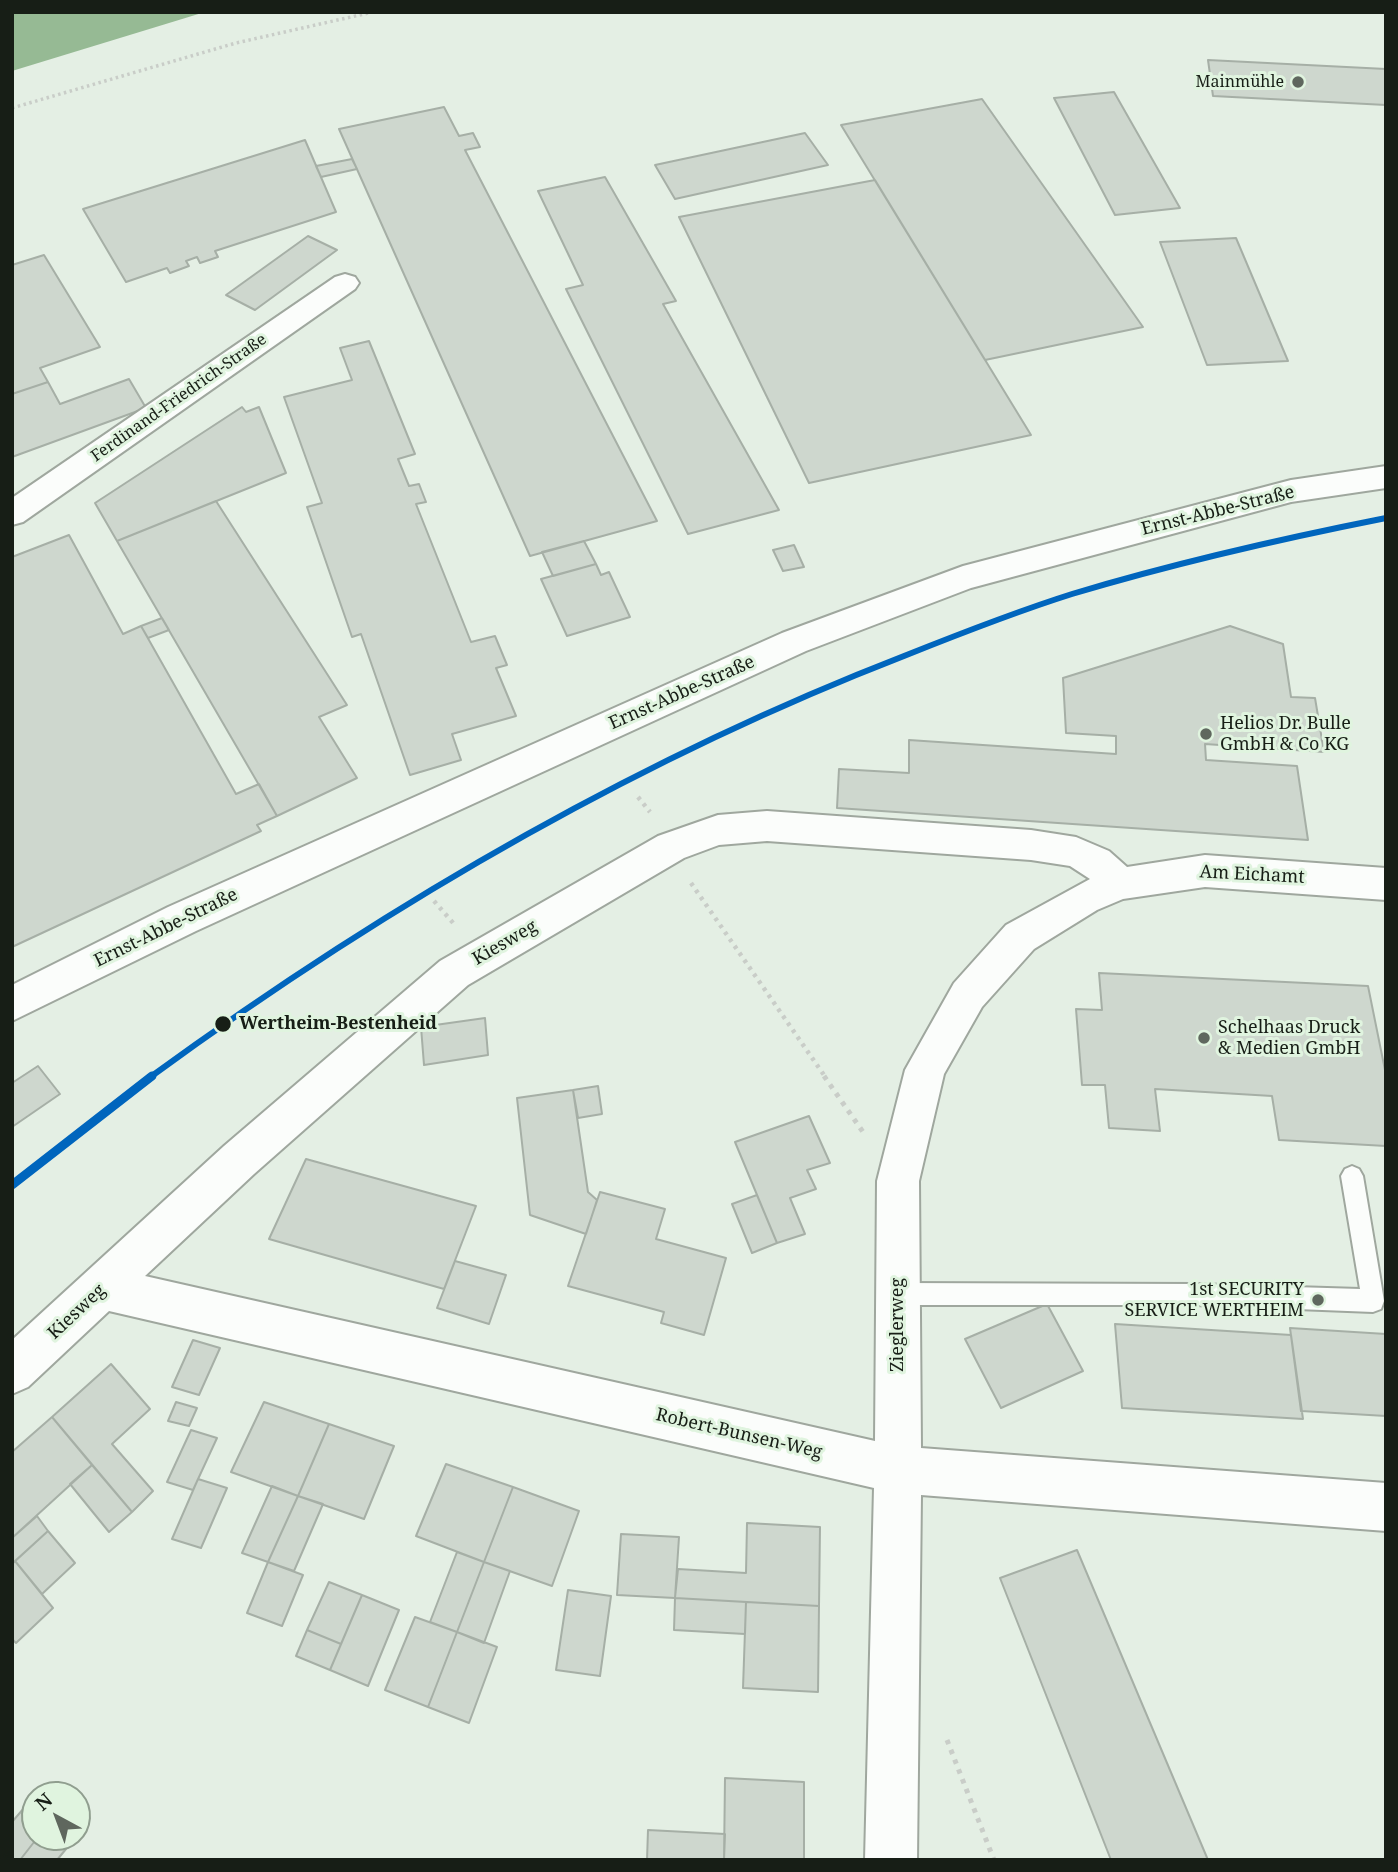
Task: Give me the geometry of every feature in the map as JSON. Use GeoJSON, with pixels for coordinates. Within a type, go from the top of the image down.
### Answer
{"type":"FeatureCollection","features":[{"type":"Feature","properties":{"kind":"street","name":"Ferdinand-Friedrich-Straße"},"geometry":{"type":"LineString","coordinates":[[12,514],[345,282]]}},
{"type":"Feature","properties":{"kind":"street","name":"Ernst-Abbe-Straße"},"geometry":{"type":"LineString","coordinates":[[12,1004],[182,919],[794,642],[962,578],[1291,491],[1386,477]]}},
{"type":"Feature","properties":{"kind":"street","name":"Kiesweg"},"geometry":{"type":"LineString","coordinates":[[12,1371],[239,1160],[454,973],[671,847],[718,830],[767,826],[1031,845],[1076,852],[1096,862],[1110,873],[1118,884]]}},
{"type":"Feature","properties":{"kind":"street","name":"Am Eichamt"},"geometry":{"type":"LineString","coordinates":[[1118,884],[1205,871],[1386,884]]}},
{"type":"Feature","properties":{"kind":"street","name":"Zieglerweg"},"geometry":{"type":"LineString","coordinates":[[891,1860],[898,1470],[898,1181],[925,1070],[968,995],[1020,937],[1084,898],[1118,884]]}},
{"type":"Feature","properties":{"kind":"street","name":"Robert-Bunsen-Weg"},"geometry":{"type":"LineString","coordinates":[[102,1288],[898,1470],[1386,1507]]}},
{"type":"Feature","properties":{"kind":"lane"},"geometry":{"type":"LineString","coordinates":[[898,1294],[1165,1294],[1291,1296],[1373,1301],[1352,1175]]}},
{"type":"Feature","properties":{"kind":"path"},"geometry":{"type":"LineString","coordinates":[[12,108],[186,55],[311,24],[373,12]]}},
{"type":"Feature","properties":{"kind":"path"},"geometry":{"type":"LineString","coordinates":[[638,797],[694,888],[898,1181]]}},
{"type":"Feature","properties":{"kind":"path"},"geometry":{"type":"LineString","coordinates":[[434,901],[452,923]]}},
{"type":"Feature","properties":{"kind":"shaded area"},"geometry":{"type":"Polygon","coordinates":[[[12,12],[205,12],[12,71],[12,12]]]}},
{"type":"Feature","properties":{"kind":"building","name":"Mainmühle"},"geometry":{"type":"Polygon","coordinates":[[[1208,60],[1386,69],[1386,105],[1213,96],[1208,60]]]}},
{"type":"Feature","properties":{"kind":"building"},"geometry":{"type":"Polygon","coordinates":[[[1114,92],[1180,208],[1115,215],[1054,98],[1114,92]]]}},
{"type":"Feature","properties":{"kind":"building"},"geometry":{"type":"Polygon","coordinates":[[[982,99],[1143,327],[985,360],[841,125],[982,99]]]}},
{"type":"Feature","properties":{"kind":"building"},"geometry":{"type":"Polygon","coordinates":[[[444,107],[459,136],[473,133],[480,147],[465,150],[657,521],[530,556],[339,129],[444,107]]]}},
{"type":"Feature","properties":{"kind":"building"},"geometry":{"type":"Polygon","coordinates":[[[805,133],[828,165],[675,199],[655,165],[805,133]]]}},
{"type":"Feature","properties":{"kind":"building"},"geometry":{"type":"Polygon","coordinates":[[[305,140],[336,212],[215,251],[218,257],[200,263],[197,257],[186,261],[189,266],[170,273],[167,268],[126,282],[83,209],[305,140]]]}},
{"type":"Feature","properties":{"kind":"building"},"geometry":{"type":"Polygon","coordinates":[[[352,159],[357,169],[321,177],[316,166],[352,159]]]}},
{"type":"Feature","properties":{"kind":"building"},"geometry":{"type":"Polygon","coordinates":[[[605,177],[676,301],[663,304],[779,510],[688,534],[566,289],[583,285],[538,191],[605,177]]]}},
{"type":"Feature","properties":{"kind":"building"},"geometry":{"type":"Polygon","coordinates":[[[875,180],[1031,435],[809,483],[679,217],[875,180]]]}},
{"type":"Feature","properties":{"kind":"building"},"geometry":{"type":"Polygon","coordinates":[[[308,236],[337,250],[255,310],[226,295],[308,236]]]}},
{"type":"Feature","properties":{"kind":"building"},"geometry":{"type":"Polygon","coordinates":[[[1236,238],[1288,361],[1207,365],[1160,242],[1236,238]]]}},
{"type":"Feature","properties":{"kind":"building"},"geometry":{"type":"Polygon","coordinates":[[[44,255],[100,347],[40,368],[48,382],[12,394],[12,265],[44,255]]]}},
{"type":"Feature","properties":{"kind":"building"},"geometry":{"type":"Polygon","coordinates":[[[369,341],[415,454],[398,459],[409,486],[419,484],[426,502],[416,504],[471,642],[495,636],[507,665],[496,668],[516,716],[452,734],[461,760],[410,775],[361,634],[352,637],[307,507],[322,503],[284,397],[352,380],[340,348],[369,341]]]}},
{"type":"Feature","properties":{"kind":"building"},"geometry":{"type":"Polygon","coordinates":[[[129,379],[146,408],[12,457],[12,394],[48,382],[60,404],[129,379]]]}},
{"type":"Feature","properties":{"kind":"building"},"geometry":{"type":"Polygon","coordinates":[[[242,407],[246,412],[259,407],[286,473],[117,541],[95,503],[242,407]]]}},
{"type":"Feature","properties":{"kind":"building"},"geometry":{"type":"Polygon","coordinates":[[[216,501],[347,705],[319,717],[357,778],[277,816],[117,541],[216,501]]]}},
{"type":"Feature","properties":{"kind":"building"},"geometry":{"type":"Polygon","coordinates":[[[69,535],[123,634],[141,626],[236,794],[259,784],[277,816],[257,825],[261,831],[12,947],[12,557],[69,535]]]}},
{"type":"Feature","properties":{"kind":"building"},"geometry":{"type":"Polygon","coordinates":[[[584,541],[596,564],[553,576],[542,552],[584,541]]]}},
{"type":"Feature","properties":{"kind":"building"},"geometry":{"type":"Polygon","coordinates":[[[794,545],[804,567],[783,571],[773,550],[794,545]]]}},
{"type":"Feature","properties":{"kind":"building"},"geometry":{"type":"Polygon","coordinates":[[[596,564],[601,575],[609,572],[630,617],[567,636],[541,579],[596,564]]]}},
{"type":"Feature","properties":{"kind":"building"},"geometry":{"type":"Polygon","coordinates":[[[162,618],[169,630],[148,638],[141,626],[162,618]]]}},
{"type":"Feature","properties":{"kind":"building","name":"Helios Dr. Bulle GmbH & Co KG"},"geometry":{"type":"Polygon","coordinates":[[[1230,626],[1283,644],[1291,697],[1315,698],[1324,752],[1205,744],[1206,760],[1297,766],[1308,840],[837,808],[839,769],[909,773],[909,740],[1116,754],[1116,736],[1066,733],[1063,678],[1230,626]]]}},
{"type":"Feature","properties":{"kind":"building"},"geometry":{"type":"Polygon","coordinates":[[[1099,973],[1368,986],[1386,1075],[1386,1146],[1279,1140],[1272,1096],[1155,1089],[1160,1131],[1109,1128],[1105,1085],[1082,1085],[1076,1009],[1102,1010],[1099,973]]]}},
{"type":"Feature","properties":{"kind":"building"},"geometry":{"type":"Polygon","coordinates":[[[485,1018],[488,1055],[424,1065],[421,1027],[485,1018]]]}},
{"type":"Feature","properties":{"kind":"building"},"geometry":{"type":"Polygon","coordinates":[[[38,1066],[60,1094],[12,1127],[12,1083],[38,1066]]]}},
{"type":"Feature","properties":{"kind":"building"},"geometry":{"type":"Polygon","coordinates":[[[598,1086],[602,1114],[578,1118],[573,1090],[598,1086]]]}},
{"type":"Feature","properties":{"kind":"building"},"geometry":{"type":"Polygon","coordinates":[[[573,1090],[588,1192],[597,1200],[586,1234],[530,1215],[517,1098],[573,1090]]]}},
{"type":"Feature","properties":{"kind":"building"},"geometry":{"type":"Polygon","coordinates":[[[809,1116],[830,1163],[807,1170],[816,1189],[790,1198],[805,1234],[777,1243],[735,1142],[809,1116]]]}},
{"type":"Feature","properties":{"kind":"building"},"geometry":{"type":"Polygon","coordinates":[[[306,1159],[476,1206],[444,1289],[269,1239],[306,1159]]]}},
{"type":"Feature","properties":{"kind":"building"},"geometry":{"type":"Polygon","coordinates":[[[600,1192],[665,1209],[656,1239],[726,1258],[704,1335],[661,1323],[664,1312],[568,1286],[600,1192]]]}},
{"type":"Feature","properties":{"kind":"building"},"geometry":{"type":"Polygon","coordinates":[[[757,1195],[777,1243],[752,1253],[732,1204],[757,1195]]]}},
{"type":"Feature","properties":{"kind":"building"},"geometry":{"type":"Polygon","coordinates":[[[455,1261],[506,1275],[489,1324],[437,1308],[455,1261]]]}},
{"type":"Feature","properties":{"kind":"building"},"geometry":{"type":"Polygon","coordinates":[[[1047,1304],[1083,1371],[1001,1408],[965,1339],[1047,1304]]]}},
{"type":"Feature","properties":{"kind":"building"},"geometry":{"type":"Polygon","coordinates":[[[1115,1324],[1291,1335],[1303,1419],[1122,1408],[1115,1324]]]}},
{"type":"Feature","properties":{"kind":"building"},"geometry":{"type":"Polygon","coordinates":[[[1290,1328],[1386,1334],[1386,1416],[1301,1411],[1290,1328]]]}},
{"type":"Feature","properties":{"kind":"building"},"geometry":{"type":"Polygon","coordinates":[[[193,1340],[220,1348],[199,1395],[172,1387],[193,1340]]]}},
{"type":"Feature","properties":{"kind":"building"},"geometry":{"type":"Polygon","coordinates":[[[111,1364],[150,1409],[112,1444],[153,1491],[132,1512],[52,1417],[111,1364]]]}},
{"type":"Feature","properties":{"kind":"building"},"geometry":{"type":"Polygon","coordinates":[[[176,1402],[197,1408],[189,1426],[168,1421],[176,1402]]]}},
{"type":"Feature","properties":{"kind":"building"},"geometry":{"type":"Polygon","coordinates":[[[264,1402],[329,1424],[298,1496],[231,1472],[264,1402]]]}},
{"type":"Feature","properties":{"kind":"building"},"geometry":{"type":"Polygon","coordinates":[[[52,1417],[92,1465],[12,1538],[12,1452],[52,1417]]]}},
{"type":"Feature","properties":{"kind":"building"},"geometry":{"type":"Polygon","coordinates":[[[329,1424],[394,1446],[364,1519],[298,1496],[329,1424]]]}},
{"type":"Feature","properties":{"kind":"building"},"geometry":{"type":"Polygon","coordinates":[[[191,1430],[217,1438],[193,1490],[167,1482],[191,1430]]]}},
{"type":"Feature","properties":{"kind":"building"},"geometry":{"type":"Polygon","coordinates":[[[446,1464],[513,1487],[484,1562],[416,1536],[446,1464]]]}},
{"type":"Feature","properties":{"kind":"building"},"geometry":{"type":"Polygon","coordinates":[[[92,1465],[132,1512],[109,1532],[70,1484],[92,1465]]]}},
{"type":"Feature","properties":{"kind":"building"},"geometry":{"type":"Polygon","coordinates":[[[198,1479],[227,1488],[201,1548],[172,1539],[198,1479]]]}},
{"type":"Feature","properties":{"kind":"building"},"geometry":{"type":"Polygon","coordinates":[[[272,1486],[298,1496],[268,1562],[242,1553],[272,1486]]]}},
{"type":"Feature","properties":{"kind":"building"},"geometry":{"type":"Polygon","coordinates":[[[513,1487],[579,1511],[552,1586],[484,1562],[513,1487]]]}},
{"type":"Feature","properties":{"kind":"building"},"geometry":{"type":"Polygon","coordinates":[[[298,1496],[323,1504],[294,1571],[268,1562],[298,1496]]]}},
{"type":"Feature","properties":{"kind":"building"},"geometry":{"type":"Polygon","coordinates":[[[37,1516],[48,1531],[12,1564],[12,1538],[37,1516]]]}},
{"type":"Feature","properties":{"kind":"building"},"geometry":{"type":"Polygon","coordinates":[[[747,1523],[820,1527],[819,1606],[675,1598],[678,1569],[746,1573],[747,1523]]]}},
{"type":"Feature","properties":{"kind":"building"},"geometry":{"type":"Polygon","coordinates":[[[48,1531],[75,1563],[42,1594],[15,1561],[48,1531]]]}},
{"type":"Feature","properties":{"kind":"building"},"geometry":{"type":"Polygon","coordinates":[[[621,1534],[679,1537],[675,1598],[617,1595],[621,1534]]]}},
{"type":"Feature","properties":{"kind":"building"},"geometry":{"type":"Polygon","coordinates":[[[1077,1550],[1208,1860],[1111,1860],[1000,1578],[1077,1550]]]}},
{"type":"Feature","properties":{"kind":"building"},"geometry":{"type":"Polygon","coordinates":[[[457,1552],[484,1562],[457,1632],[430,1622],[457,1552]]]}},
{"type":"Feature","properties":{"kind":"building"},"geometry":{"type":"Polygon","coordinates":[[[15,1561],[53,1608],[16,1643],[12,1639],[12,1564],[15,1561]]]}},
{"type":"Feature","properties":{"kind":"building"},"geometry":{"type":"Polygon","coordinates":[[[268,1562],[303,1575],[282,1626],[247,1613],[268,1562]]]}},
{"type":"Feature","properties":{"kind":"building"},"geometry":{"type":"Polygon","coordinates":[[[484,1562],[510,1571],[484,1643],[457,1632],[484,1562]]]}},
{"type":"Feature","properties":{"kind":"building"},"geometry":{"type":"Polygon","coordinates":[[[329,1582],[362,1595],[341,1644],[307,1630],[329,1582]]]}},
{"type":"Feature","properties":{"kind":"building"},"geometry":{"type":"Polygon","coordinates":[[[568,1590],[611,1596],[600,1676],[556,1670],[568,1590]]]}},
{"type":"Feature","properties":{"kind":"building"},"geometry":{"type":"Polygon","coordinates":[[[362,1595],[399,1610],[368,1686],[330,1670],[362,1595]]]}},
{"type":"Feature","properties":{"kind":"building"},"geometry":{"type":"Polygon","coordinates":[[[675,1598],[746,1602],[745,1634],[674,1630],[675,1598]]]}},
{"type":"Feature","properties":{"kind":"building"},"geometry":{"type":"Polygon","coordinates":[[[746,1602],[819,1606],[818,1692],[743,1688],[746,1602]]]}},
{"type":"Feature","properties":{"kind":"building"},"geometry":{"type":"Polygon","coordinates":[[[415,1617],[457,1632],[428,1707],[385,1690],[415,1617]]]}},
{"type":"Feature","properties":{"kind":"building"},"geometry":{"type":"Polygon","coordinates":[[[307,1630],[341,1644],[330,1670],[296,1656],[307,1630]]]}},
{"type":"Feature","properties":{"kind":"building"},"geometry":{"type":"Polygon","coordinates":[[[457,1632],[497,1647],[469,1723],[428,1707],[457,1632]]]}},
{"type":"Feature","properties":{"kind":"building"},"geometry":{"type":"Polygon","coordinates":[[[725,1778],[804,1782],[804,1860],[724,1860],[725,1778]]]}},
{"type":"Feature","properties":{"kind":"building"},"geometry":{"type":"Polygon","coordinates":[[[21,1812],[21,1851],[27,1851],[20,1860],[12,1860],[12,1822],[21,1812]]]}},
{"type":"Feature","properties":{"kind":"building"},"geometry":{"type":"Polygon","coordinates":[[[648,1830],[725,1834],[724,1860],[647,1860],[648,1830]]]}},
{"type":"Feature","properties":{"kind":"building"},"geometry":{"type":"Polygon","coordinates":[[[27,1851],[64,1851],[57,1860],[20,1860],[27,1851]]]}},
{"type":"Feature","properties":{"kind":"transit line"},"geometry":{"type":"LineString","coordinates":[[12,1185],[119,1100],[230,1019],[345,942],[463,869],[584,801],[707,740],[833,684],[960,634],[1070,595],[1226,553],[1386,518]]}},
{"type":"Feature","properties":{"kind":"place","name":"Mainmühle"},"geometry":{"type":"Point","coordinates":[1298,82]}},
{"type":"Feature","properties":{"kind":"place","name":"Helios Dr. Bulle GmbH & Co KG"},"geometry":{"type":"Point","coordinates":[1206,734]}},
{"type":"Feature","properties":{"kind":"place","name":"Wertheim-Bestenheid"},"geometry":{"type":"Point","coordinates":[223,1024]}},
{"type":"Feature","properties":{"kind":"place","name":"Schelhaas Druck & Medien GmbH"},"geometry":{"type":"Point","coordinates":[1204,1038]}},
{"type":"Feature","properties":{"kind":"place","name":"1st SECURITY SERVICE WERTHEIM"},"geometry":{"type":"Point","coordinates":[1318,1300]}}]}
